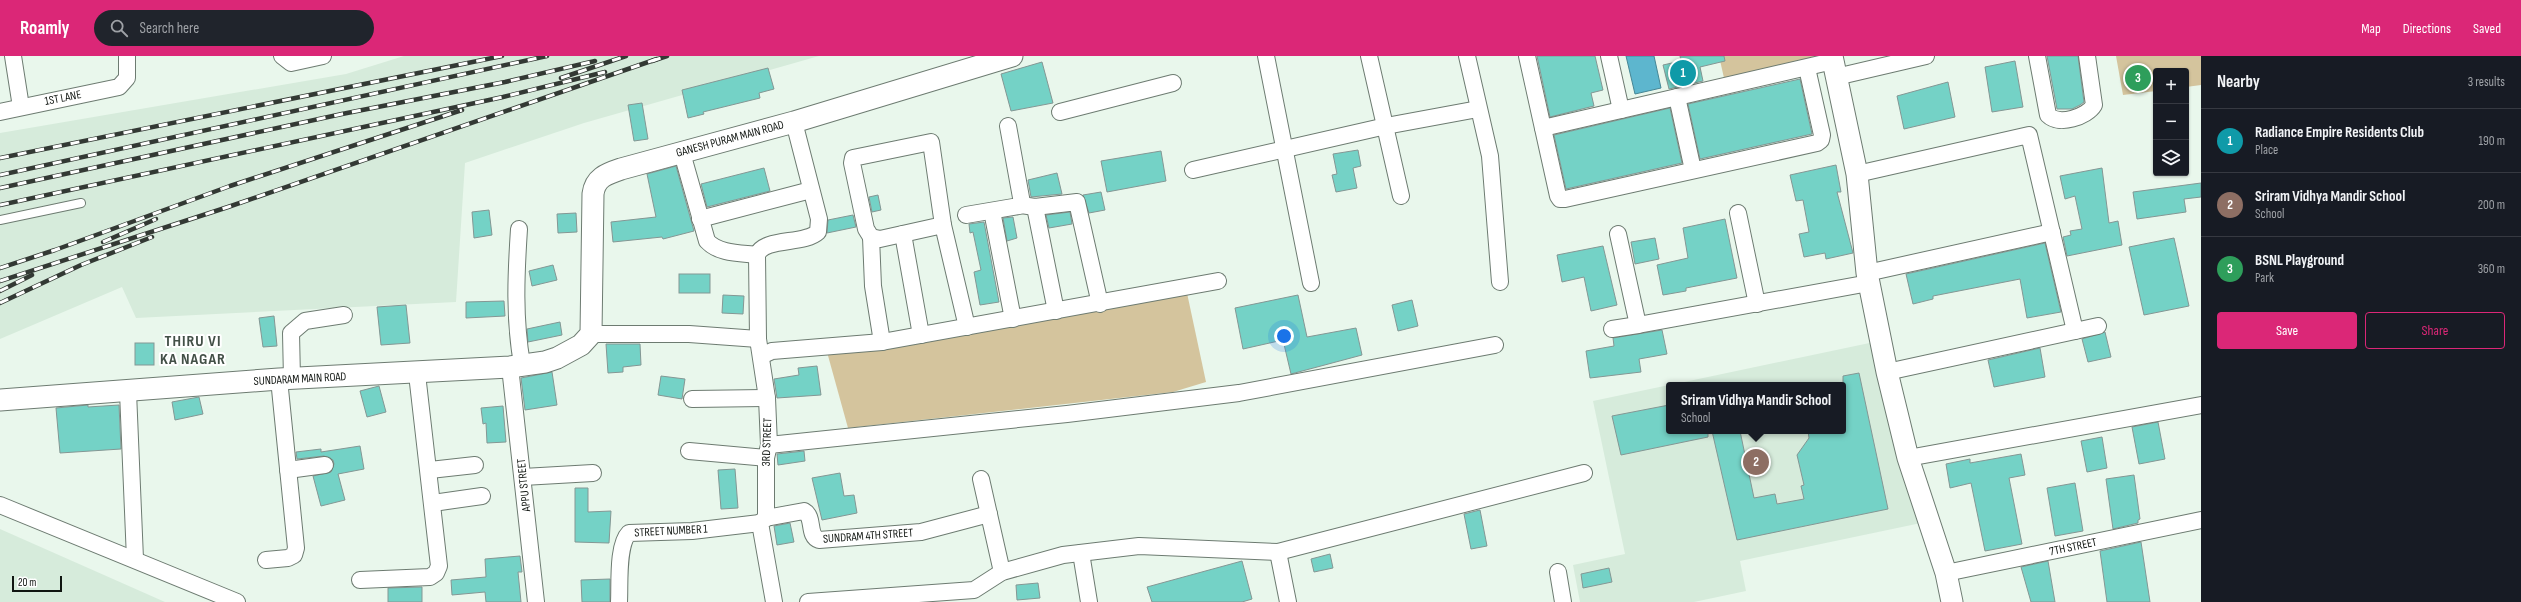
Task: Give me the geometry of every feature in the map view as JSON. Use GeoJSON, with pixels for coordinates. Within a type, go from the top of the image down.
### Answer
{"type":"FeatureCollection","features":[{"type":"Feature","properties":{"kind":"street"},"geometry":{"type":"LineString","coordinates":[[13,56],[21,107]]}},
{"type":"Feature","properties":{"kind":"street","name":"1ST LANE"},"geometry":{"type":"LineString","coordinates":[[0,112],[119,87],[125,82],[127,56]]}},
{"type":"Feature","properties":{"kind":"street"},"geometry":{"type":"LineString","coordinates":[[282,56],[291,62],[323,56]]}},
{"type":"Feature","properties":{"kind":"street","name":"GANESH PURAM MAIN ROAD"},"geometry":{"type":"LineString","coordinates":[[590,334],[594,185],[611,173],[794,122],[1012,56]]}},
{"type":"Feature","properties":{"kind":"street"},"geometry":{"type":"LineString","coordinates":[[1266,56],[1311,283]]}},
{"type":"Feature","properties":{"kind":"street"},"geometry":{"type":"LineString","coordinates":[[1369,56],[1386,126],[1400,196]]}},
{"type":"Feature","properties":{"kind":"street"},"geometry":{"type":"LineString","coordinates":[[1467,56],[1490,156],[1500,282]]}},
{"type":"Feature","properties":{"kind":"street"},"geometry":{"type":"LineString","coordinates":[[1527,56],[1560,199],[1821,140],[1822,135],[1807,68]]}},
{"type":"Feature","properties":{"kind":"street"},"geometry":{"type":"LineString","coordinates":[[1609,56],[1621,110]]}},
{"type":"Feature","properties":{"kind":"street"},"geometry":{"type":"LineString","coordinates":[[1543,128],[1807,68],[1926,56]]}},
{"type":"Feature","properties":{"kind":"street"},"geometry":{"type":"LineString","coordinates":[[2037,56],[2048,115],[2052,119],[2060,121],[2084,115],[2090,111],[2094,105],[2087,56]]}},
{"type":"Feature","properties":{"kind":"street"},"geometry":{"type":"LineString","coordinates":[[1834,65],[1857,174],[1868,278],[1887,372],[1908,458],[1946,573],[1952,602]]}},
{"type":"Feature","properties":{"kind":"street"},"geometry":{"type":"LineString","coordinates":[[1060,112],[1174,83]]}},
{"type":"Feature","properties":{"kind":"street"},"geometry":{"type":"LineString","coordinates":[[1677,97],[1693,170]]}},
{"type":"Feature","properties":{"kind":"street"},"geometry":{"type":"LineString","coordinates":[[1193,170],[1386,126],[1478,109]]}},
{"type":"Feature","properties":{"kind":"street"},"geometry":{"type":"LineString","coordinates":[[682,152],[707,241],[713,247],[757,255],[765,247],[810,237],[818,232],[819,219],[794,122]]}},
{"type":"Feature","properties":{"kind":"street"},"geometry":{"type":"LineString","coordinates":[[1008,126],[1022,201],[1028,206],[1056,311]]}},
{"type":"Feature","properties":{"kind":"street"},"geometry":{"type":"LineString","coordinates":[[1857,174],[2030,135],[2075,331]]}},
{"type":"Feature","properties":{"kind":"street"},"geometry":{"type":"LineString","coordinates":[[882,342],[873,286],[871,237],[866,228],[853,166],[853,158],[931,142],[944,225],[967,327]]}},
{"type":"Feature","properties":{"kind":"street"},"geometry":{"type":"LineString","coordinates":[[700,219],[811,190]]}},
{"type":"Feature","properties":{"kind":"street"},"geometry":{"type":"LineString","coordinates":[[966,215],[1028,206],[1077,202],[1100,304]]}},
{"type":"Feature","properties":{"kind":"street"},"geometry":{"type":"LineString","coordinates":[[992,212],[1013,319]]}},
{"type":"Feature","properties":{"kind":"street"},"geometry":{"type":"LineString","coordinates":[[1738,213],[1757,304]]}},
{"type":"Feature","properties":{"kind":"street"},"geometry":{"type":"LineString","coordinates":[[871,237],[880,239],[944,225]]}},
{"type":"Feature","properties":{"kind":"street","name":"APPU STREET"},"geometry":{"type":"LineString","coordinates":[[519,229],[515,294],[517,332],[516,366],[523,477],[536,602]]}},
{"type":"Feature","properties":{"kind":"street"},"geometry":{"type":"LineString","coordinates":[[1612,329],[1757,304],[2052,232]]}},
{"type":"Feature","properties":{"kind":"street"},"geometry":{"type":"LineString","coordinates":[[903,234],[921,335]]}},
{"type":"Feature","properties":{"kind":"street"},"geometry":{"type":"LineString","coordinates":[[1618,234],[1638,325]]}},
{"type":"Feature","properties":{"kind":"street","name":"3RD STREET"},"geometry":{"type":"LineString","coordinates":[[757,255],[758,339],[767,398],[767,452],[763,520],[774,602]]}},
{"type":"Feature","properties":{"kind":"street"},"geometry":{"type":"LineString","coordinates":[[761,356],[772,351],[882,342],[1100,304],[1218,281]]}},
{"type":"Feature","properties":{"kind":"street"},"geometry":{"type":"LineString","coordinates":[[266,560],[288,558],[294,555],[296,548],[288,470],[285,379],[291,333],[305,320],[344,315]]}},
{"type":"Feature","properties":{"kind":"street"},"geometry":{"type":"LineString","coordinates":[[1887,372],[2098,326]]}},
{"type":"Feature","properties":{"kind":"street"},"geometry":{"type":"LineString","coordinates":[[590,334],[688,334],[758,339]]}},
{"type":"Feature","properties":{"kind":"street","name":"SUNDARAM MAIN ROAD"},"geometry":{"type":"LineString","coordinates":[[0,400],[128,392],[285,379],[417,374],[516,366],[545,362],[557,358],[581,345],[590,334]]}},
{"type":"Feature","properties":{"kind":"street"},"geometry":{"type":"LineString","coordinates":[[690,451],[767,452],[1239,393],[1496,345]]}},
{"type":"Feature","properties":{"kind":"street"},"geometry":{"type":"LineString","coordinates":[[360,580],[430,577],[436,573],[439,566],[430,470],[417,374]]}},
{"type":"Feature","properties":{"kind":"street"},"geometry":{"type":"LineString","coordinates":[[128,392],[135,559]]}},
{"type":"Feature","properties":{"kind":"street"},"geometry":{"type":"LineString","coordinates":[[692,399],[767,398]]}},
{"type":"Feature","properties":{"kind":"street"},"geometry":{"type":"LineString","coordinates":[[1908,458],[2201,405]]}},
{"type":"Feature","properties":{"kind":"street"},"geometry":{"type":"LineString","coordinates":[[288,470],[325,465]]}},
{"type":"Feature","properties":{"kind":"street"},"geometry":{"type":"LineString","coordinates":[[430,470],[474,465]]}},
{"type":"Feature","properties":{"kind":"street"},"geometry":{"type":"LineString","coordinates":[[523,477],[593,473]]}},
{"type":"Feature","properties":{"kind":"street"},"geometry":{"type":"LineString","coordinates":[[808,602],[976,596],[1002,572],[1063,555],[1139,546],[1278,552],[1584,473]]}},
{"type":"Feature","properties":{"kind":"street"},"geometry":{"type":"LineString","coordinates":[[981,479],[1002,572]]}},
{"type":"Feature","properties":{"kind":"street"},"geometry":{"type":"LineString","coordinates":[[433,503],[482,496]]}},
{"type":"Feature","properties":{"kind":"street"},"geometry":{"type":"LineString","coordinates":[[0,505],[237,602]]}},
{"type":"Feature","properties":{"kind":"street","name":"SUNDRAM 4TH STREET"},"geometry":{"type":"LineString","coordinates":[[763,520],[804,511],[809,516],[813,535],[819,540],[921,532],[989,514]]}},
{"type":"Feature","properties":{"kind":"street","name":"STREET NUMBER 1"},"geometry":{"type":"LineString","coordinates":[[620,602],[622,552],[625,537],[629,533],[692,530],[763,520]]}},
{"type":"Feature","properties":{"kind":"street","name":"7TH STREET"},"geometry":{"type":"LineString","coordinates":[[1946,573],[2201,520]]}},
{"type":"Feature","properties":{"kind":"street"},"geometry":{"type":"LineString","coordinates":[[1278,552],[1288,602]]}},
{"type":"Feature","properties":{"kind":"street"},"geometry":{"type":"LineString","coordinates":[[1081,553],[1089,602]]}},
{"type":"Feature","properties":{"kind":"street"},"geometry":{"type":"LineString","coordinates":[[1558,572],[1564,602]]}},
{"type":"Feature","properties":{"kind":"lane"},"geometry":{"type":"LineString","coordinates":[[0,220],[80,203]]}},
{"type":"Feature","properties":{"kind":"shaded area"},"geometry":{"type":"Polygon","coordinates":[[[404,56],[819,56],[584,123],[465,163],[456,302],[136,318],[122,287],[0,339],[0,133],[346,74],[404,56]]]}},
{"type":"Feature","properties":{"kind":"shaded area"},"geometry":{"type":"Polygon","coordinates":[[[1719,56],[1819,56],[1819,57],[1724,78],[1719,56]]]}},
{"type":"Feature","properties":{"kind":"shaded area"},"geometry":{"type":"Polygon","coordinates":[[[2116,56],[2201,56],[2201,85],[2189,87],[2189,68],[2153,68],[2153,91],[2123,95],[2116,56]]]}},
{"type":"Feature","properties":{"kind":"shaded area"},"geometry":{"type":"Polygon","coordinates":[[[1187,293],[1206,382],[1173,392],[848,428],[827,352],[1187,293]]]}},
{"type":"Feature","properties":{"kind":"shaded area"},"geometry":{"type":"Polygon","coordinates":[[[1879,341],[1921,523],[1740,561],[1746,591],[1694,602],[1580,602],[1573,565],[1625,554],[1593,401],[1666,386],[1666,434],[1846,434],[1846,382],[1684,382],[1879,341]]]}},
{"type":"Feature","properties":{"kind":"shaded area"},"geometry":{"type":"Polygon","coordinates":[[[0,529],[165,602],[0,602],[0,529]]]}},
{"type":"Feature","properties":{"kind":"water"},"geometry":{"type":"Polygon","coordinates":[[[1626,56],[1654,56],[1661,88],[1635,94],[1626,56]]]}},
{"type":"Feature","properties":{"kind":"building"},"geometry":{"type":"Polygon","coordinates":[[[1537,56],[1595,56],[1603,90],[1591,93],[1594,106],[1550,117],[1537,56]]]}},
{"type":"Feature","properties":{"kind":"building"},"geometry":{"type":"Polygon","coordinates":[[[1680,56],[1724,56],[1725,61],[1700,67],[1703,81],[1669,89],[1663,65],[1681,61],[1680,56]]]}},
{"type":"Feature","properties":{"kind":"building"},"geometry":{"type":"Polygon","coordinates":[[[2047,56],[2078,56],[2084,102],[2080,105],[2072,109],[2057,109],[2047,56]]]}},
{"type":"Feature","properties":{"kind":"building"},"geometry":{"type":"Polygon","coordinates":[[[2015,61],[2023,107],[1992,112],[1985,67],[2015,61]]]}},
{"type":"Feature","properties":{"kind":"building"},"geometry":{"type":"Polygon","coordinates":[[[1042,62],[1053,103],[1011,111],[1001,74],[1042,62]]]}},
{"type":"Feature","properties":{"kind":"building"},"geometry":{"type":"Polygon","coordinates":[[[768,68],[774,89],[759,93],[760,98],[703,112],[704,114],[688,118],[682,90],[768,68]]]}},
{"type":"Feature","properties":{"kind":"building"},"geometry":{"type":"Polygon","coordinates":[[[1800,79],[1812,134],[1700,159],[1688,104],[1800,79]]]}},
{"type":"Feature","properties":{"kind":"building"},"geometry":{"type":"Polygon","coordinates":[[[1948,82],[1955,117],[1904,129],[1897,96],[1948,82]]]}},
{"type":"Feature","properties":{"kind":"building"},"geometry":{"type":"Polygon","coordinates":[[[642,103],[648,139],[634,141],[628,105],[642,103]]]}},
{"type":"Feature","properties":{"kind":"building"},"geometry":{"type":"Polygon","coordinates":[[[1670,108],[1682,163],[1566,189],[1554,135],[1670,108]]]}},
{"type":"Feature","properties":{"kind":"building"},"geometry":{"type":"Polygon","coordinates":[[[1358,150],[1361,166],[1353,168],[1357,188],[1336,192],[1332,175],[1337,174],[1333,154],[1358,150]]]}},
{"type":"Feature","properties":{"kind":"building"},"geometry":{"type":"Polygon","coordinates":[[[1161,151],[1166,181],[1107,192],[1101,161],[1161,151]]]}},
{"type":"Feature","properties":{"kind":"building"},"geometry":{"type":"Polygon","coordinates":[[[1836,165],[1841,192],[1837,192],[1853,253],[1826,259],[1825,253],[1804,257],[1799,234],[1809,232],[1803,200],[1796,201],[1790,175],[1836,165]]]}},
{"type":"Feature","properties":{"kind":"building"},"geometry":{"type":"Polygon","coordinates":[[[676,166],[694,231],[663,239],[662,237],[613,242],[611,222],[656,217],[647,174],[676,166]]]}},
{"type":"Feature","properties":{"kind":"building"},"geometry":{"type":"Polygon","coordinates":[[[764,168],[770,191],[707,207],[701,184],[764,168]]]}},
{"type":"Feature","properties":{"kind":"building"},"geometry":{"type":"Polygon","coordinates":[[[2102,168],[2109,223],[2118,221],[2122,245],[2067,256],[2063,237],[2071,235],[2070,231],[2082,229],[2075,196],[2065,199],[2060,176],[2102,168]]]}},
{"type":"Feature","properties":{"kind":"building"},"geometry":{"type":"Polygon","coordinates":[[[1057,173],[1062,194],[1031,197],[1028,180],[1057,173]]]}},
{"type":"Feature","properties":{"kind":"building"},"geometry":{"type":"Polygon","coordinates":[[[2201,183],[2201,197],[2184,199],[2186,212],[2137,219],[2133,192],[2201,183]]]}},
{"type":"Feature","properties":{"kind":"building"},"geometry":{"type":"Polygon","coordinates":[[[1101,192],[1105,210],[1089,213],[1083,195],[1101,192]]]}},
{"type":"Feature","properties":{"kind":"building"},"geometry":{"type":"Polygon","coordinates":[[[878,195],[881,210],[872,212],[869,197],[878,195]]]}},
{"type":"Feature","properties":{"kind":"building"},"geometry":{"type":"Polygon","coordinates":[[[489,210],[492,235],[474,238],[472,212],[489,210]]]}},
{"type":"Feature","properties":{"kind":"building"},"geometry":{"type":"Polygon","coordinates":[[[1070,212],[1072,224],[1049,228],[1046,215],[1070,212]]]}},
{"type":"Feature","properties":{"kind":"building"},"geometry":{"type":"Polygon","coordinates":[[[576,213],[577,232],[558,233],[557,214],[576,213]]]}},
{"type":"Feature","properties":{"kind":"building"},"geometry":{"type":"Polygon","coordinates":[[[853,215],[856,227],[827,233],[828,220],[853,215]]]}},
{"type":"Feature","properties":{"kind":"building"},"geometry":{"type":"Polygon","coordinates":[[[1013,217],[1017,238],[1007,241],[1003,218],[1013,217]]]}},
{"type":"Feature","properties":{"kind":"building"},"geometry":{"type":"Polygon","coordinates":[[[1725,219],[1737,278],[1686,288],[1686,291],[1663,295],[1657,265],[1688,258],[1683,228],[1725,219]]]}},
{"type":"Feature","properties":{"kind":"building"},"geometry":{"type":"Polygon","coordinates":[[[984,222],[999,302],[980,305],[974,272],[981,270],[973,232],[970,233],[969,224],[984,222]]]}},
{"type":"Feature","properties":{"kind":"building"},"geometry":{"type":"Polygon","coordinates":[[[1655,238],[1659,259],[1635,264],[1631,242],[1655,238]]]}},
{"type":"Feature","properties":{"kind":"building"},"geometry":{"type":"Polygon","coordinates":[[[2174,238],[2189,306],[2144,315],[2129,247],[2174,238]]]}},
{"type":"Feature","properties":{"kind":"building"},"geometry":{"type":"Polygon","coordinates":[[[2045,243],[2061,312],[2027,318],[2020,279],[1933,296],[1933,299],[1913,304],[1906,274],[2045,243]]]}},
{"type":"Feature","properties":{"kind":"building"},"geometry":{"type":"Polygon","coordinates":[[[1603,246],[1617,305],[1591,311],[1584,277],[1562,282],[1557,255],[1603,246]]]}},
{"type":"Feature","properties":{"kind":"building"},"geometry":{"type":"Polygon","coordinates":[[[553,265],[557,280],[532,286],[529,271],[553,265]]]}},
{"type":"Feature","properties":{"kind":"building"},"geometry":{"type":"Polygon","coordinates":[[[679,274],[710,274],[710,293],[679,293],[679,274]]]}},
{"type":"Feature","properties":{"kind":"building"},"geometry":{"type":"Polygon","coordinates":[[[723,295],[744,296],[743,314],[722,313],[723,295]]]}},
{"type":"Feature","properties":{"kind":"building"},"geometry":{"type":"Polygon","coordinates":[[[1298,295],[1307,337],[1356,328],[1362,355],[1291,374],[1283,340],[1243,349],[1235,308],[1298,295]]]}},
{"type":"Feature","properties":{"kind":"building"},"geometry":{"type":"Polygon","coordinates":[[[1412,300],[1418,326],[1398,331],[1392,305],[1412,300]]]}},
{"type":"Feature","properties":{"kind":"building"},"geometry":{"type":"Polygon","coordinates":[[[504,301],[505,316],[466,318],[466,302],[504,301]]]}},
{"type":"Feature","properties":{"kind":"building"},"geometry":{"type":"Polygon","coordinates":[[[406,305],[410,343],[381,345],[377,307],[406,305]]]}},
{"type":"Feature","properties":{"kind":"building"},"geometry":{"type":"Polygon","coordinates":[[[274,316],[277,346],[263,347],[259,318],[274,316]]]}},
{"type":"Feature","properties":{"kind":"building"},"geometry":{"type":"Polygon","coordinates":[[[560,322],[562,335],[528,342],[527,329],[560,322]]]}},
{"type":"Feature","properties":{"kind":"building"},"geometry":{"type":"Polygon","coordinates":[[[1662,330],[1667,354],[1639,359],[1641,372],[1590,378],[1586,351],[1614,346],[1613,338],[1662,330]]]}},
{"type":"Feature","properties":{"kind":"building"},"geometry":{"type":"Polygon","coordinates":[[[2105,332],[2111,357],[2088,362],[2082,339],[2105,332]]]}},
{"type":"Feature","properties":{"kind":"building"},"geometry":{"type":"Polygon","coordinates":[[[135,343],[154,343],[154,365],[135,365],[135,343]]]}},
{"type":"Feature","properties":{"kind":"building"},"geometry":{"type":"Polygon","coordinates":[[[606,344],[640,344],[641,365],[623,367],[623,372],[608,373],[606,344]]]}},
{"type":"Feature","properties":{"kind":"building"},"geometry":{"type":"Polygon","coordinates":[[[2040,348],[2045,377],[1994,387],[1988,360],[2040,348]]]}},
{"type":"Feature","properties":{"kind":"building"},"geometry":{"type":"Polygon","coordinates":[[[817,366],[821,395],[777,398],[774,379],[799,375],[798,368],[817,366]]]}},
{"type":"Feature","properties":{"kind":"building"},"geometry":{"type":"Polygon","coordinates":[[[552,372],[557,405],[525,410],[521,378],[552,372]]]}},
{"type":"Feature","properties":{"kind":"building"},"geometry":{"type":"Polygon","coordinates":[[[1859,373],[1888,509],[1737,540],[1713,434],[1741,434],[1754,498],[1775,494],[1777,504],[1804,499],[1801,486],[1804,485],[1797,455],[1809,438],[1808,434],[1846,434],[1846,382],[1843,382],[1843,376],[1859,373]]]}},
{"type":"Feature","properties":{"kind":"building"},"geometry":{"type":"Polygon","coordinates":[[[661,376],[685,379],[682,399],[658,395],[661,376]]]}},
{"type":"Feature","properties":{"kind":"building"},"geometry":{"type":"Polygon","coordinates":[[[379,386],[386,412],[367,417],[360,391],[379,386]]]}},
{"type":"Feature","properties":{"kind":"building"},"geometry":{"type":"Polygon","coordinates":[[[199,397],[203,414],[175,420],[172,402],[199,397]]]}},
{"type":"Feature","properties":{"kind":"building"},"geometry":{"type":"Polygon","coordinates":[[[88,405],[88,407],[119,405],[121,449],[60,453],[56,408],[88,405]]]}},
{"type":"Feature","properties":{"kind":"building"},"geometry":{"type":"Polygon","coordinates":[[[503,406],[506,442],[487,443],[486,423],[483,424],[481,408],[503,406]]]}},
{"type":"Feature","properties":{"kind":"building"},"geometry":{"type":"Polygon","coordinates":[[[1666,406],[1666,434],[1708,434],[1708,437],[1621,455],[1612,416],[1666,406]]]}},
{"type":"Feature","properties":{"kind":"building"},"geometry":{"type":"Polygon","coordinates":[[[2158,422],[2165,459],[2139,464],[2132,427],[2158,422]]]}},
{"type":"Feature","properties":{"kind":"building"},"geometry":{"type":"Polygon","coordinates":[[[2102,437],[2107,468],[2087,472],[2081,441],[2102,437]]]}},
{"type":"Feature","properties":{"kind":"building"},"geometry":{"type":"Polygon","coordinates":[[[360,446],[364,469],[338,474],[345,500],[321,506],[313,476],[331,472],[334,464],[333,460],[324,456],[297,459],[296,452],[321,449],[321,452],[360,446]]]}},
{"type":"Feature","properties":{"kind":"building"},"geometry":{"type":"Polygon","coordinates":[[[804,451],[805,461],[778,465],[777,454],[804,451]]]}},
{"type":"Feature","properties":{"kind":"building"},"geometry":{"type":"Polygon","coordinates":[[[2021,454],[2025,475],[2009,478],[2022,544],[1985,551],[1971,483],[1950,488],[1946,464],[1970,459],[1970,463],[2021,454]]]}},
{"type":"Feature","properties":{"kind":"building"},"geometry":{"type":"Polygon","coordinates":[[[735,469],[738,508],[721,509],[718,470],[735,469]]]}},
{"type":"Feature","properties":{"kind":"building"},"geometry":{"type":"Polygon","coordinates":[[[840,473],[844,496],[854,495],[857,513],[822,520],[812,478],[840,473]]]}},
{"type":"Feature","properties":{"kind":"building"},"geometry":{"type":"Polygon","coordinates":[[[2134,475],[2140,519],[2138,520],[2138,523],[2113,529],[2106,479],[2134,475]]]}},
{"type":"Feature","properties":{"kind":"building"},"geometry":{"type":"Polygon","coordinates":[[[2075,483],[2083,531],[2055,536],[2047,488],[2075,483]]]}},
{"type":"Feature","properties":{"kind":"building"},"geometry":{"type":"Polygon","coordinates":[[[575,488],[588,488],[588,512],[611,511],[609,543],[575,542],[575,488]]]}},
{"type":"Feature","properties":{"kind":"building"},"geometry":{"type":"Polygon","coordinates":[[[1480,510],[1487,546],[1471,549],[1464,514],[1480,510]]]}},
{"type":"Feature","properties":{"kind":"building"},"geometry":{"type":"Polygon","coordinates":[[[790,523],[794,542],[777,545],[774,526],[790,523]]]}},
{"type":"Feature","properties":{"kind":"building"},"geometry":{"type":"Polygon","coordinates":[[[2141,542],[2150,602],[2107,602],[2100,551],[2141,542]]]}},
{"type":"Feature","properties":{"kind":"building"},"geometry":{"type":"Polygon","coordinates":[[[1330,554],[1333,568],[1314,572],[1311,559],[1330,554]]]}},
{"type":"Feature","properties":{"kind":"building"},"geometry":{"type":"Polygon","coordinates":[[[520,556],[522,572],[518,572],[521,602],[486,602],[485,592],[452,595],[451,580],[486,577],[485,559],[520,556]]]}},
{"type":"Feature","properties":{"kind":"building"},"geometry":{"type":"Polygon","coordinates":[[[1242,561],[1252,599],[1242,602],[1152,602],[1147,587],[1242,561]]]}},
{"type":"Feature","properties":{"kind":"building"},"geometry":{"type":"Polygon","coordinates":[[[2048,561],[2055,602],[2031,602],[2021,567],[2048,561]]]}},
{"type":"Feature","properties":{"kind":"building"},"geometry":{"type":"Polygon","coordinates":[[[1609,568],[1612,582],[1583,588],[1581,574],[1609,568]]]}},
{"type":"Feature","properties":{"kind":"building"},"geometry":{"type":"Polygon","coordinates":[[[610,579],[610,602],[582,602],[581,580],[610,579]]]}},
{"type":"Feature","properties":{"kind":"building"},"geometry":{"type":"Polygon","coordinates":[[[1038,583],[1040,598],[1017,600],[1016,585],[1038,583]]]}},
{"type":"Feature","properties":{"kind":"building"},"geometry":{"type":"Polygon","coordinates":[[[422,587],[422,602],[388,602],[388,588],[422,587]]]}},
{"type":"Feature","properties":{"kind":"railway"},"geometry":{"type":"LineString","coordinates":[[0,158],[502,56]]}},
{"type":"Feature","properties":{"kind":"railway"},"geometry":{"type":"LineString","coordinates":[[0,175],[547,56]]}},
{"type":"Feature","properties":{"kind":"railway"},"geometry":{"type":"LineString","coordinates":[[561,78],[626,56]]}},
{"type":"Feature","properties":{"kind":"railway"},"geometry":{"type":"LineString","coordinates":[[652,61],[667,56]]}},
{"type":"Feature","properties":{"kind":"railway"},"geometry":{"type":"LineString","coordinates":[[0,281],[228,207],[657,59]]}},
{"type":"Feature","properties":{"kind":"railway"},"geometry":{"type":"LineString","coordinates":[[0,188],[342,114],[505,82],[595,61]]}},
{"type":"Feature","properties":{"kind":"railway"},"geometry":{"type":"LineString","coordinates":[[0,205],[503,97],[605,72]]}},
{"type":"Feature","properties":{"kind":"railway"},"geometry":{"type":"LineString","coordinates":[[0,268],[55,250],[230,186],[462,110]]}},
{"type":"Feature","properties":{"kind":"railway"},"geometry":{"type":"LineString","coordinates":[[103,242],[156,219]]}},
{"type":"Feature","properties":{"kind":"railway"},"geometry":{"type":"LineString","coordinates":[[0,303],[81,265],[152,237]]}},
{"type":"Feature","properties":{"kind":"railway"},"geometry":{"type":"LineString","coordinates":[[0,291],[32,275]]}},
{"type":"Feature","properties":{"kind":"place","name":"Radiance Empire Residents Club"},"geometry":{"type":"Point","coordinates":[1683,73]}},
{"type":"Feature","properties":{"kind":"place","name":"BSNL Playground"},"geometry":{"type":"Point","coordinates":[2138,78]}},
{"type":"Feature","properties":{"kind":"place","name":"Sriram Vidhya Mandir School"},"geometry":{"type":"Point","coordinates":[1756,462]}},
{"type":"Feature","properties":{"kind":"district","name":"THIRU VI KA NAGAR"},"geometry":{"type":"Point","coordinates":[193,350]}}]}
